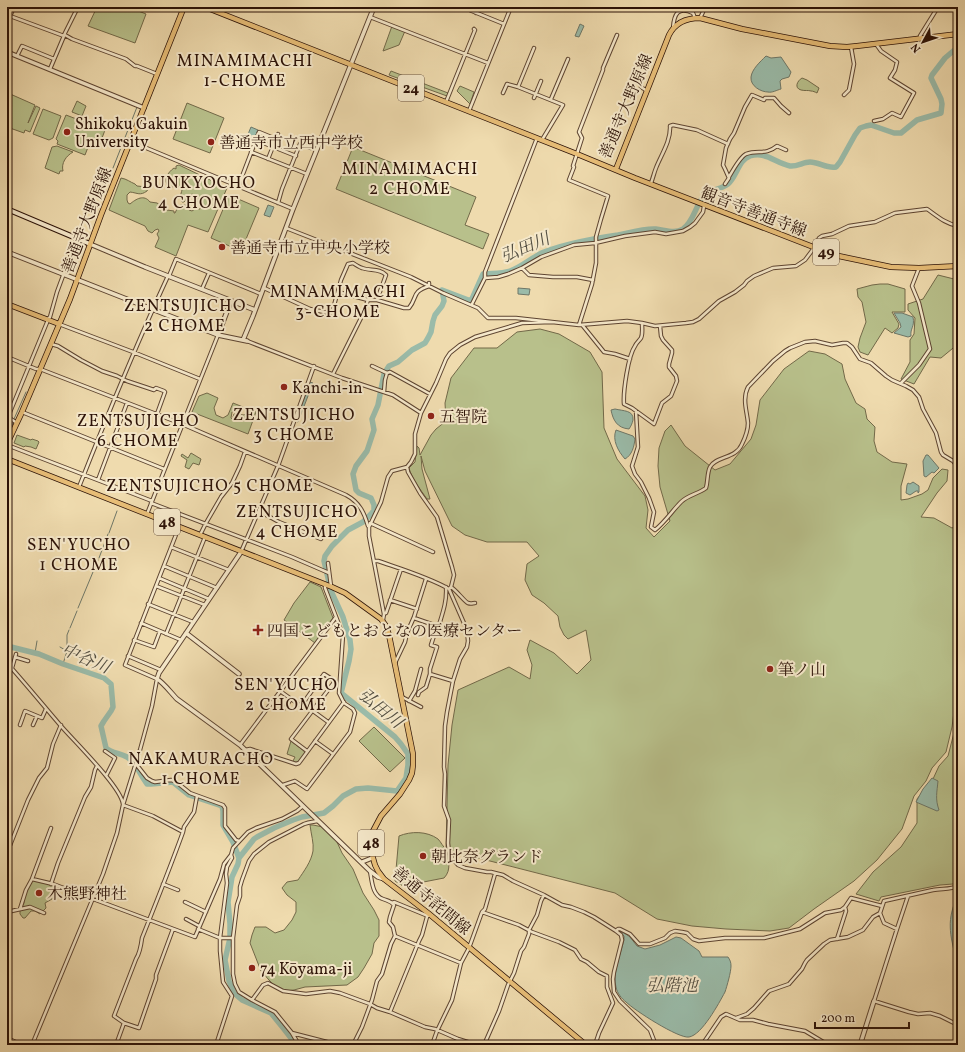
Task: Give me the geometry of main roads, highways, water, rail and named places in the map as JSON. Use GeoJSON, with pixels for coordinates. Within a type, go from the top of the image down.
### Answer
{"type":"FeatureCollection","features":[{"type":"Feature","properties":{"kind":"main road","name":"善通寺大野原線"},"geometry":{"type":"LineString","coordinates":[[59,324],[129,143],[184,7]]}},
{"type":"Feature","properties":{"kind":"main road","name":"善通寺大野原線"},"geometry":{"type":"LineString","coordinates":[[205,7],[616,169],[669,35],[673,28],[685,20],[697,18],[742,29],[830,46],[851,47],[958,34]]}},
{"type":"Feature","properties":{"kind":"main road","name":"観音寺善通寺線"},"geometry":{"type":"LineString","coordinates":[[616,169],[622,173],[834,255],[890,267],[919,268],[958,266]]}},
{"type":"Feature","properties":{"kind":"main road"},"geometry":{"type":"LineString","coordinates":[[7,209],[90,244]]}},
{"type":"Feature","properties":{"kind":"main road"},"geometry":{"type":"LineString","coordinates":[[7,304],[59,324],[7,445]]}},
{"type":"Feature","properties":{"kind":"main road","name":"善通寺詫間線"},"geometry":{"type":"LineString","coordinates":[[7,459],[328,585],[345,593],[383,620],[389,635],[413,754],[413,765],[412,773],[405,787],[384,811],[372,833],[372,858],[378,871],[384,879],[586,1045]]}},
{"type":"Feature","properties":{"kind":"water"},"geometry":{"type":"Polygon","coordinates":[[[580,24],[584,26],[579,37],[575,36],[580,24]]]}},
{"type":"Feature","properties":{"kind":"water"},"geometry":{"type":"Polygon","coordinates":[[[766,56],[771,58],[781,57],[791,72],[789,77],[780,81],[781,89],[771,92],[759,90],[754,86],[751,80],[755,68],[766,56]]]}},
{"type":"Feature","properties":{"kind":"water"},"geometry":{"type":"Polygon","coordinates":[[[251,127],[258,130],[253,142],[246,139],[251,127]]]}},
{"type":"Feature","properties":{"kind":"water"},"geometry":{"type":"Polygon","coordinates":[[[268,205],[274,207],[270,217],[264,215],[268,205]]]}},
{"type":"Feature","properties":{"kind":"water"},"geometry":{"type":"Polygon","coordinates":[[[518,288],[530,289],[529,295],[518,294],[518,288]]]}},
{"type":"Feature","properties":{"kind":"water"},"geometry":{"type":"Polygon","coordinates":[[[894,313],[902,313],[913,317],[911,336],[908,337],[894,333],[901,327],[894,313]]]}},
{"type":"Feature","properties":{"kind":"water"},"geometry":{"type":"Polygon","coordinates":[[[310,382],[313,383],[298,422],[296,421],[310,382]]]}},
{"type":"Feature","properties":{"kind":"water"},"geometry":{"type":"Polygon","coordinates":[[[615,409],[632,414],[633,420],[629,429],[621,427],[616,423],[611,410],[615,409]]]}},
{"type":"Feature","properties":{"kind":"water"},"geometry":{"type":"Polygon","coordinates":[[[616,430],[633,436],[635,439],[632,450],[625,459],[616,445],[616,430]]]}},
{"type":"Feature","properties":{"kind":"water"},"geometry":{"type":"Polygon","coordinates":[[[926,455],[928,455],[939,468],[934,473],[932,472],[926,477],[924,476],[923,461],[926,455]]]}},
{"type":"Feature","properties":{"kind":"water"},"geometry":{"type":"Polygon","coordinates":[[[913,482],[919,486],[919,492],[918,493],[918,491],[916,491],[910,495],[906,493],[907,485],[908,483],[910,484],[913,482]]]}},
{"type":"Feature","properties":{"kind":"water"},"geometry":{"type":"Polygon","coordinates":[[[932,778],[938,781],[937,799],[939,810],[937,811],[916,802],[923,789],[932,778]]]}},
{"type":"Feature","properties":{"kind":"water"},"geometry":{"type":"Polygon","coordinates":[[[958,895],[958,961],[956,959],[950,927],[954,904],[958,895]]]}},
{"type":"Feature","properties":{"kind":"water","name":"弘階池"},"geometry":{"type":"Polygon","coordinates":[[[623,932],[630,937],[637,946],[645,949],[660,945],[676,937],[681,938],[699,951],[702,957],[728,957],[731,962],[731,969],[725,992],[705,1025],[694,1035],[689,1037],[676,1034],[638,1011],[624,1001],[620,996],[616,987],[615,976],[624,940],[624,936],[621,933],[623,932]]]}},
{"type":"Feature","properties":{"kind":"waterway"},"geometry":{"type":"LineString","coordinates":[[7,19],[12,7]]}},
{"type":"Feature","properties":{"kind":"waterway","name":"弘田川"},"geometry":{"type":"LineString","coordinates":[[294,1045],[291,1038],[271,1013],[242,1000],[234,993],[229,981],[225,960],[230,938],[228,902],[232,877],[239,858],[254,839],[293,820],[324,813],[343,796],[356,789],[368,788],[397,791],[406,778],[408,754],[401,744],[395,737],[341,693],[349,661],[351,649],[350,640],[343,617],[331,591],[324,561],[325,556],[332,546],[348,530],[363,522],[374,510],[374,505],[371,498],[359,493],[356,490],[353,474],[356,466],[367,451],[374,430],[372,419],[378,405],[384,374],[389,366],[398,362],[412,350],[425,343],[431,332],[435,315],[444,301],[442,290],[471,301],[483,274],[510,271],[544,252],[562,246],[642,230],[656,229],[673,231],[683,229],[690,222],[698,204],[704,196],[709,192],[728,184],[743,161],[750,156],[766,156],[790,166],[810,162],[829,167],[836,167],[860,128],[871,125],[894,133],[901,133],[917,120],[941,113],[941,99],[931,78],[945,58],[958,47]]}},
{"type":"Feature","properties":{"kind":"waterway"},"geometry":{"type":"LineString","coordinates":[[113,168],[137,107]]}},
{"type":"Feature","properties":{"kind":"waterway"},"geometry":{"type":"LineString","coordinates":[[105,187],[111,173]]}},
{"type":"Feature","properties":{"kind":"waterway"},"geometry":{"type":"LineString","coordinates":[[14,419],[26,392]]}},
{"type":"Feature","properties":{"kind":"waterway"},"geometry":{"type":"LineString","coordinates":[[8,435],[13,423]]}},
{"type":"Feature","properties":{"kind":"waterway"},"geometry":{"type":"LineString","coordinates":[[109,533],[117,511]]}},
{"type":"Feature","properties":{"kind":"waterway"},"geometry":{"type":"LineString","coordinates":[[99,558],[108,534]]}},
{"type":"Feature","properties":{"kind":"waterway"},"geometry":{"type":"LineString","coordinates":[[78,608],[98,560]]}},
{"type":"Feature","properties":{"kind":"waterway"},"geometry":{"type":"LineString","coordinates":[[70,628],[77,611]]}},
{"type":"Feature","properties":{"kind":"waterway"},"geometry":{"type":"LineString","coordinates":[[63,664],[67,651],[67,635],[69,630]]}},
{"type":"Feature","properties":{"kind":"waterway"},"geometry":{"type":"LineString","coordinates":[[35,653],[37,641]]}},
{"type":"Feature","properties":{"kind":"waterway","name":"中谷川"},"geometry":{"type":"LineString","coordinates":[[7,646],[39,654],[104,678],[111,684],[113,707],[101,726],[106,748],[130,759],[147,784],[173,782],[189,795],[222,806],[223,825],[233,842],[239,858]]}},
{"type":"Feature","properties":{"kind":"waterway"},"geometry":{"type":"LineString","coordinates":[[60,647],[67,651]]}},
{"type":"Feature","properties":{"kind":"place","name":"Shikoku Gakuin University"},"geometry":{"type":"Point","coordinates":[67,132]}},
{"type":"Feature","properties":{"kind":"place","name":"善通寺市立西中学校"},"geometry":{"type":"Point","coordinates":[211,142]}},
{"type":"Feature","properties":{"kind":"place","name":"善通寺市立中央小学校"},"geometry":{"type":"Point","coordinates":[222,247]}},
{"type":"Feature","properties":{"kind":"place","name":"Kanchi-in"},"geometry":{"type":"Point","coordinates":[284,387]}},
{"type":"Feature","properties":{"kind":"place","name":"五智院"},"geometry":{"type":"Point","coordinates":[431,416]}},
{"type":"Feature","properties":{"kind":"place","name":"四国こどもとおとなの医療センター"},"geometry":{"type":"Point","coordinates":[258,630]}},
{"type":"Feature","properties":{"kind":"place","name":"筆ノ山"},"geometry":{"type":"Point","coordinates":[770,669]}},
{"type":"Feature","properties":{"kind":"place","name":"朝比奈グランド"},"geometry":{"type":"Point","coordinates":[423,856]}},
{"type":"Feature","properties":{"kind":"place","name":"木熊野神社"},"geometry":{"type":"Point","coordinates":[39,893]}},
{"type":"Feature","properties":{"kind":"place","name":"74 Kōyama-ji"},"geometry":{"type":"Point","coordinates":[252,968]}},
{"type":"Feature","properties":{"kind":"district","name":"MINAMIMACHI 1-CHOME"},"geometry":{"type":"Point","coordinates":[245,70]}},
{"type":"Feature","properties":{"kind":"district","name":"MINAMIMACHI 2 CHOME"},"geometry":{"type":"Point","coordinates":[410,178]}},
{"type":"Feature","properties":{"kind":"district","name":"BUNKYOCHO 4 CHOME"},"geometry":{"type":"Point","coordinates":[199,192]}},
{"type":"Feature","properties":{"kind":"district","name":"MINAMIMACHI 3-CHOME"},"geometry":{"type":"Point","coordinates":[338,301]}},
{"type":"Feature","properties":{"kind":"district","name":"ZENTSUJICHO 2 CHOME"},"geometry":{"type":"Point","coordinates":[185,315]}},
{"type":"Feature","properties":{"kind":"district","name":"ZENTSUJICHO 3 CHOME"},"geometry":{"type":"Point","coordinates":[294,424]}},
{"type":"Feature","properties":{"kind":"district","name":"ZENTSUJICHO 6 CHOME"},"geometry":{"type":"Point","coordinates":[138,430]}},
{"type":"Feature","properties":{"kind":"district","name":"ZENTSUJICHO 5 CHOME"},"geometry":{"type":"Point","coordinates":[210,485]}},
{"type":"Feature","properties":{"kind":"district","name":"ZENTSUJICHO 4 CHOME"},"geometry":{"type":"Point","coordinates":[297,521]}},
{"type":"Feature","properties":{"kind":"district","name":"SEN'YUCHO 1 CHOME"},"geometry":{"type":"Point","coordinates":[79,554]}},
{"type":"Feature","properties":{"kind":"district","name":"SEN'YUCHO 2 CHOME"},"geometry":{"type":"Point","coordinates":[286,694]}},
{"type":"Feature","properties":{"kind":"district","name":"NAKAMURACHO 1 CHOME"},"geometry":{"type":"Point","coordinates":[201,768]}}]}
